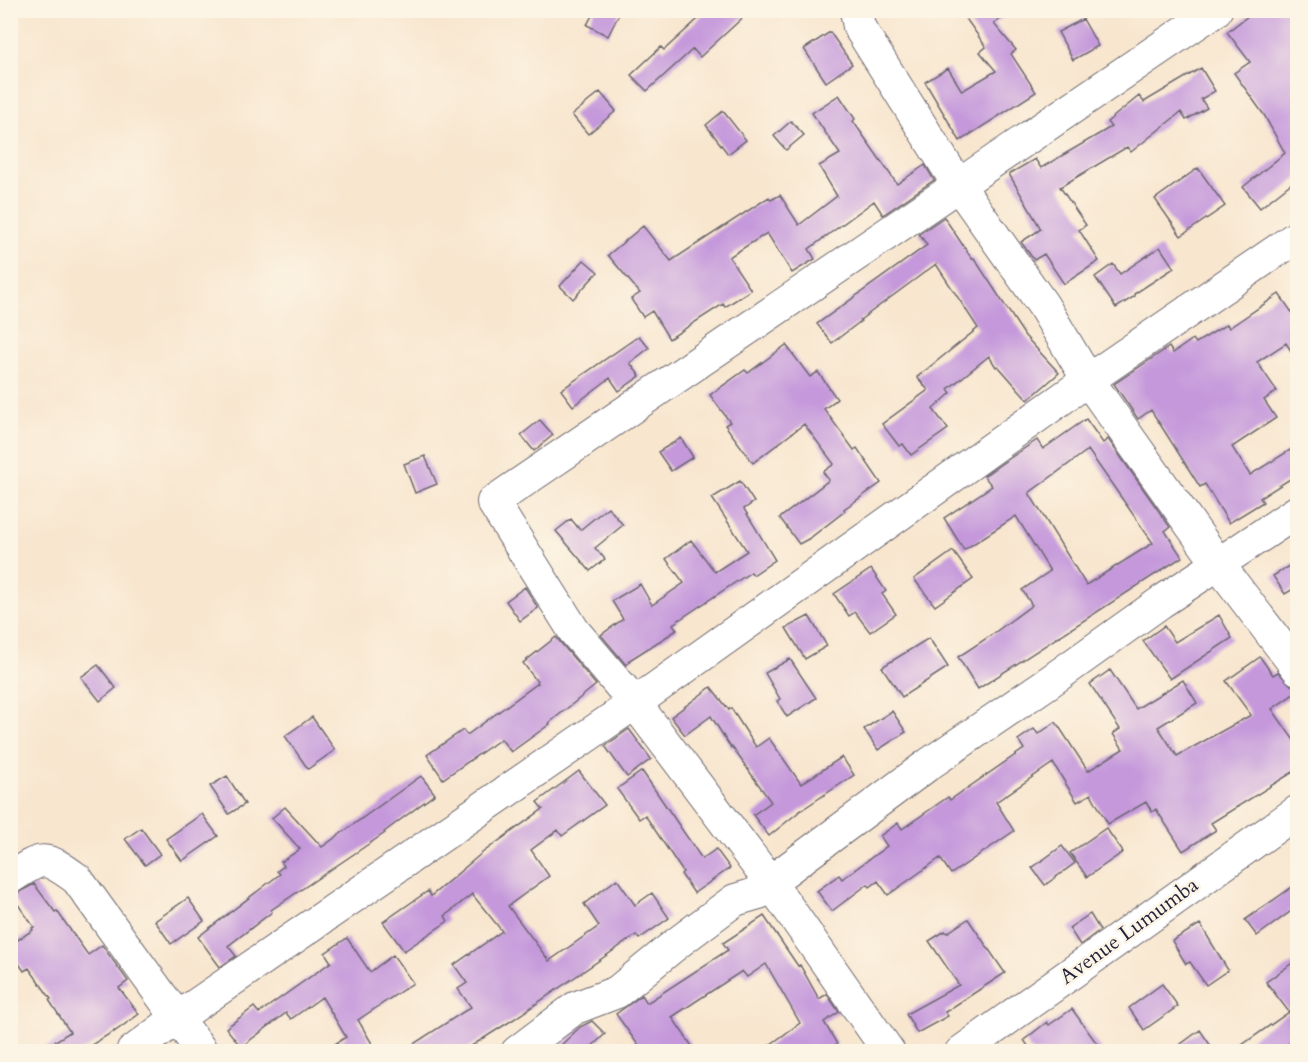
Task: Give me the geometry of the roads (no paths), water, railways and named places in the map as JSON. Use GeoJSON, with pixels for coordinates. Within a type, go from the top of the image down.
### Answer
{"type":"FeatureCollection","features":[{"type":"Feature","properties":{"kind":"street"},"geometry":{"type":"LineString","coordinates":[[856,10],[859,27],[959,186],[1043,305],[1088,380],[1219,565],[1298,669]]}},
{"type":"Feature","properties":{"kind":"street"},"geometry":{"type":"LineString","coordinates":[[889,1052],[770,882],[635,703],[574,631],[493,502],[1216,10]]}},
{"type":"Feature","properties":{"kind":"street"},"geometry":{"type":"LineString","coordinates":[[132,1052],[177,1018],[635,703],[1088,380],[1298,237]]}},
{"type":"Feature","properties":{"kind":"street"},"geometry":{"type":"LineString","coordinates":[[517,1052],[575,1008],[617,992],[735,900],[759,893],[770,882],[929,764],[1161,602],[1298,511]]}},
{"type":"Feature","properties":{"kind":"street","name":"Avenue Lumumba"},"geometry":{"type":"LineString","coordinates":[[961,1052],[1298,811]]}},
{"type":"Feature","properties":{"kind":"street"},"geometry":{"type":"LineString","coordinates":[[10,878],[36,861],[50,862],[77,879],[202,1052]]}}]}
